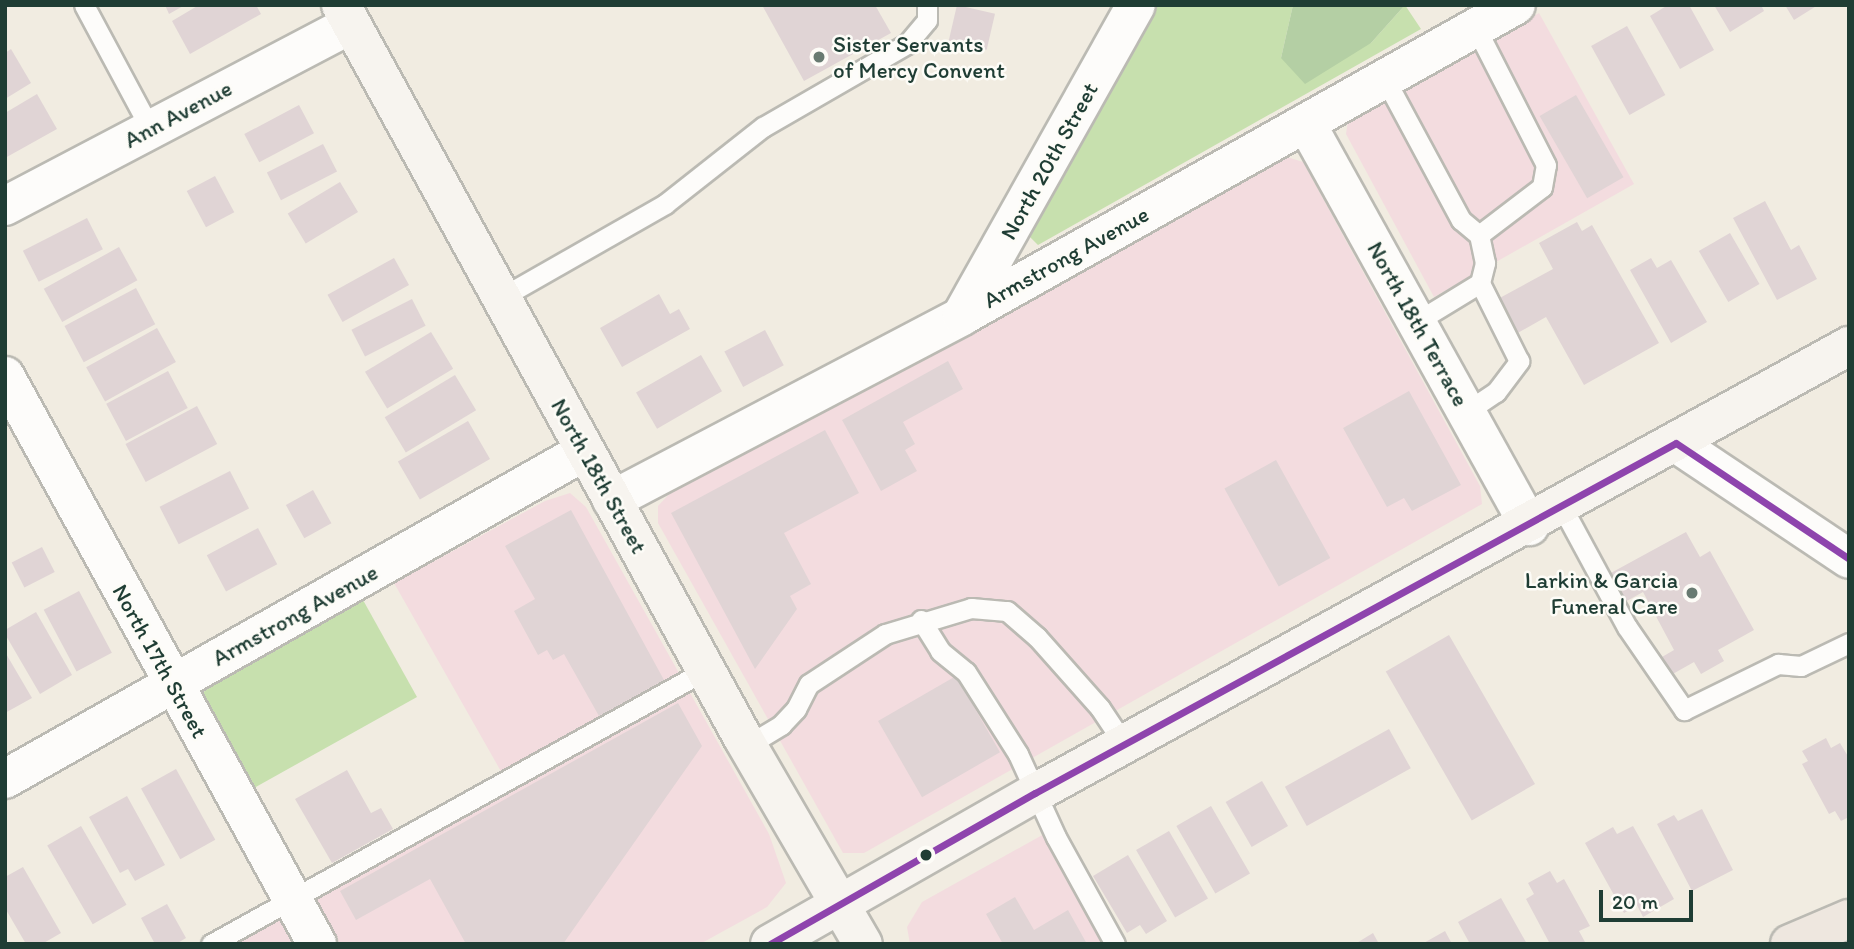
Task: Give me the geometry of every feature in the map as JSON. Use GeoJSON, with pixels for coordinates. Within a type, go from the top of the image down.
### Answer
{"type":"FeatureCollection","features":[{"type":"Feature","properties":{"kind":"main road","name":"North 18th Street"},"geometry":{"type":"LineString","coordinates":[[346,15],[706,670],[838,906],[863,944]]}},
{"type":"Feature","properties":{"kind":"main road"},"geometry":{"type":"LineString","coordinates":[[770,944],[1035,793],[1529,526],[1849,346]]}},
{"type":"Feature","properties":{"kind":"main road"},"geometry":{"type":"LineString","coordinates":[[1790,944],[1849,919]]}},
{"type":"Feature","properties":{"kind":"street","name":"North 20th Street"},"geometry":{"type":"LineString","coordinates":[[962,316],[1136,5]]}},
{"type":"Feature","properties":{"kind":"street","name":"Armstrong Avenue"},"geometry":{"type":"LineString","coordinates":[[612,500],[962,316],[1516,5]]}},
{"type":"Feature","properties":{"kind":"street","name":"Ann Avenue"},"geometry":{"type":"LineString","coordinates":[[5,206],[150,128],[346,15]]}},
{"type":"Feature","properties":{"kind":"street","name":"North 18th Terrace"},"geometry":{"type":"LineString","coordinates":[[1306,123],[1529,526]]}},
{"type":"Feature","properties":{"kind":"street","name":"North 17th Street"},"geometry":{"type":"LineString","coordinates":[[5,376],[317,944]]}},
{"type":"Feature","properties":{"kind":"street"},"geometry":{"type":"LineString","coordinates":[[1676,443],[1849,559]]}},
{"type":"Feature","properties":{"kind":"street","name":"Armstrong Avenue"},"geometry":{"type":"LineString","coordinates":[[5,779],[585,451]]}},
{"type":"Feature","properties":{"kind":"lane"},"geometry":{"type":"LineString","coordinates":[[84,5],[150,128]]}},
{"type":"Feature","properties":{"kind":"lane"},"geometry":{"type":"LineString","coordinates":[[502,297],[665,204],[763,127],[907,44],[927,20],[928,5]]}},
{"type":"Feature","properties":{"kind":"lane"},"geometry":{"type":"LineString","coordinates":[[1476,28],[1546,165],[1542,187],[1479,235]]}},
{"type":"Feature","properties":{"kind":"lane"},"geometry":{"type":"LineString","coordinates":[[1385,79],[1461,220],[1479,235],[1485,263],[1480,283],[1519,361],[1496,392],[1466,412]]}},
{"type":"Feature","properties":{"kind":"lane"},"geometry":{"type":"LineString","coordinates":[[1416,322],[1480,283]]}},
{"type":"Feature","properties":{"kind":"lane"},"geometry":{"type":"LineString","coordinates":[[1562,507],[1627,627],[1684,710],[1778,664],[1801,666],[1849,643]]}},
{"type":"Feature","properties":{"kind":"lane"},"geometry":{"type":"LineString","coordinates":[[748,745],[780,725],[796,709],[808,684],[885,634],[921,620],[971,608],[1007,611],[1091,698],[1124,744]]}},
{"type":"Feature","properties":{"kind":"lane"},"geometry":{"type":"LineString","coordinates":[[921,620],[940,651],[966,672],[1018,754],[1035,793],[1115,944]]}},
{"type":"Feature","properties":{"kind":"lane"},"geometry":{"type":"LineString","coordinates":[[211,944],[706,670]]}},
{"type":"Feature","properties":{"kind":"shaded area"},"geometry":{"type":"Polygon","coordinates":[[[1539,13],[1634,184],[1434,297],[1346,134],[1348,121],[1539,13]]]}},
{"type":"Feature","properties":{"kind":"shaded area"},"geometry":{"type":"Polygon","coordinates":[[[1287,157],[1303,162],[1480,486],[1482,504],[864,853],[843,853],[658,523],[658,506],[673,490],[1287,157]]]}},
{"type":"Feature","properties":{"kind":"shaded area"},"geometry":{"type":"Polygon","coordinates":[[[570,493],[586,507],[769,834],[786,883],[767,907],[700,944],[340,944],[316,899],[511,789],[394,583],[545,501],[570,493]]]}},
{"type":"Feature","properties":{"kind":"shaded area"},"geometry":{"type":"Polygon","coordinates":[[[1046,833],[1108,944],[910,944],[907,927],[922,902],[1046,833]]]}},
{"type":"Feature","properties":{"kind":"shaded area"},"geometry":{"type":"Polygon","coordinates":[[[282,919],[296,944],[237,944],[282,919]]]}},
{"type":"Feature","properties":{"kind":"green space"},"geometry":{"type":"Polygon","coordinates":[[[1154,5],[1293,5],[1281,58],[1371,43],[1405,5],[1421,29],[1038,245],[1029,236],[1154,5]]]}},
{"type":"Feature","properties":{"kind":"green space"},"geometry":{"type":"Polygon","coordinates":[[[1293,5],[1405,5],[1371,43],[1305,84],[1281,58],[1293,5]]]}},
{"type":"Feature","properties":{"kind":"green space"},"geometry":{"type":"Polygon","coordinates":[[[363,600],[417,697],[254,788],[203,696],[205,689],[363,600]]]}},
{"type":"Feature","properties":{"kind":"building"},"geometry":{"type":"Polygon","coordinates":[[[165,5],[185,5],[169,14],[165,5]]]}},
{"type":"Feature","properties":{"kind":"building"},"geometry":{"type":"Polygon","coordinates":[[[199,5],[256,5],[261,14],[190,54],[172,21],[199,5]]]}},
{"type":"Feature","properties":{"kind":"building","name":"Sister Servants of Mercy Convent"},"geometry":{"type":"Polygon","coordinates":[[[762,5],[875,5],[891,33],[804,81],[762,5]]]}},
{"type":"Feature","properties":{"kind":"building"},"geometry":{"type":"Polygon","coordinates":[[[957,5],[995,14],[987,50],[949,41],[957,5]]]}},
{"type":"Feature","properties":{"kind":"building"},"geometry":{"type":"Polygon","coordinates":[[[1668,5],[1689,5],[1714,50],[1680,69],[1650,16],[1668,5]]]}},
{"type":"Feature","properties":{"kind":"building"},"geometry":{"type":"Polygon","coordinates":[[[1714,5],[1761,5],[1764,11],[1730,32],[1714,5]]]}},
{"type":"Feature","properties":{"kind":"building"},"geometry":{"type":"Polygon","coordinates":[[[1785,5],[1818,5],[1794,20],[1785,5]]]}},
{"type":"Feature","properties":{"kind":"building"},"geometry":{"type":"Polygon","coordinates":[[[1627,26],[1665,95],[1629,115],[1591,46],[1627,26]]]}},
{"type":"Feature","properties":{"kind":"building"},"geometry":{"type":"Polygon","coordinates":[[[11,49],[31,83],[5,99],[5,53],[11,49]]]}},
{"type":"Feature","properties":{"kind":"building"},"geometry":{"type":"Polygon","coordinates":[[[37,94],[57,129],[5,158],[5,113],[37,94]]]}},
{"type":"Feature","properties":{"kind":"building"},"geometry":{"type":"Polygon","coordinates":[[[1576,95],[1624,177],[1587,198],[1540,116],[1576,95]]]}},
{"type":"Feature","properties":{"kind":"building"},"geometry":{"type":"Polygon","coordinates":[[[299,105],[314,133],[259,162],[244,134],[299,105]]]}},
{"type":"Feature","properties":{"kind":"building"},"geometry":{"type":"Polygon","coordinates":[[[323,144],[337,172],[281,200],[267,173],[323,144]]]}},
{"type":"Feature","properties":{"kind":"building"},"geometry":{"type":"Polygon","coordinates":[[[215,176],[234,212],[206,227],[187,191],[215,176]]]}},
{"type":"Feature","properties":{"kind":"building"},"geometry":{"type":"Polygon","coordinates":[[[340,182],[358,212],[306,243],[288,213],[340,182]]]}},
{"type":"Feature","properties":{"kind":"building"},"geometry":{"type":"Polygon","coordinates":[[[1765,201],[1791,250],[1799,245],[1817,279],[1777,300],[1733,218],[1765,201]]]}},
{"type":"Feature","properties":{"kind":"building"},"geometry":{"type":"Polygon","coordinates":[[[87,218],[103,249],[39,282],[23,251],[87,218]]]}},
{"type":"Feature","properties":{"kind":"building"},"geometry":{"type":"Polygon","coordinates":[[[1577,222],[1582,231],[1592,225],[1659,343],[1584,385],[1546,317],[1516,334],[1496,300],[1553,269],[1539,243],[1577,222]]]}},
{"type":"Feature","properties":{"kind":"building"},"geometry":{"type":"Polygon","coordinates":[[[1730,233],[1760,284],[1728,302],[1699,251],[1730,233]]]}},
{"type":"Feature","properties":{"kind":"building"},"geometry":{"type":"Polygon","coordinates":[[[119,247],[137,280],[62,322],[44,289],[119,247]]]}},
{"type":"Feature","properties":{"kind":"building"},"geometry":{"type":"Polygon","coordinates":[[[394,258],[409,285],[343,322],[328,295],[394,258]]]}},
{"type":"Feature","properties":{"kind":"building"},"geometry":{"type":"Polygon","coordinates":[[[1651,258],[1657,268],[1671,260],[1707,322],[1671,343],[1630,270],[1651,258]]]}},
{"type":"Feature","properties":{"kind":"building"},"geometry":{"type":"Polygon","coordinates":[[[136,288],[155,324],[84,362],[64,326],[136,288]]]}},
{"type":"Feature","properties":{"kind":"building"},"geometry":{"type":"Polygon","coordinates":[[[659,294],[670,314],[679,309],[690,329],[622,367],[600,328],[659,294]]]}},
{"type":"Feature","properties":{"kind":"building"},"geometry":{"type":"Polygon","coordinates":[[[412,299],[426,326],[365,357],[351,330],[412,299]]]}},
{"type":"Feature","properties":{"kind":"building"},"geometry":{"type":"Polygon","coordinates":[[[157,328],[176,362],[105,401],[86,367],[157,328]]]}},
{"type":"Feature","properties":{"kind":"building"},"geometry":{"type":"Polygon","coordinates":[[[765,330],[784,365],[743,387],[724,352],[765,330]]]}},
{"type":"Feature","properties":{"kind":"building"},"geometry":{"type":"Polygon","coordinates":[[[431,332],[453,369],[387,409],[365,372],[431,332]]]}},
{"type":"Feature","properties":{"kind":"building"},"geometry":{"type":"Polygon","coordinates":[[[701,355],[722,391],[657,429],[636,393],[701,355]]]}},
{"type":"Feature","properties":{"kind":"building"},"geometry":{"type":"Polygon","coordinates":[[[948,361],[963,389],[903,422],[915,444],[905,450],[917,471],[881,491],[842,420],[948,361]]]}},
{"type":"Feature","properties":{"kind":"building"},"geometry":{"type":"Polygon","coordinates":[[[168,371],[188,408],[126,441],[106,404],[168,371]]]}},
{"type":"Feature","properties":{"kind":"building"},"geometry":{"type":"Polygon","coordinates":[[[455,375],[476,410],[406,452],[385,417],[455,375]]]}},
{"type":"Feature","properties":{"kind":"building"},"geometry":{"type":"Polygon","coordinates":[[[1409,391],[1461,485],[1412,511],[1404,498],[1387,507],[1343,428],[1409,391]]]}},
{"type":"Feature","properties":{"kind":"building"},"geometry":{"type":"Polygon","coordinates":[[[197,406],[217,444],[146,482],[125,444],[197,406]]]}},
{"type":"Feature","properties":{"kind":"building"},"geometry":{"type":"Polygon","coordinates":[[[468,421],[490,459],[420,500],[398,462],[468,421]]]}},
{"type":"Feature","properties":{"kind":"building"},"geometry":{"type":"Polygon","coordinates":[[[825,430],[859,493],[784,533],[811,584],[790,596],[797,609],[755,669],[671,513],[825,430]]]}},
{"type":"Feature","properties":{"kind":"building"},"geometry":{"type":"Polygon","coordinates":[[[1276,460],[1330,558],[1279,587],[1224,489],[1276,460]]]}},
{"type":"Feature","properties":{"kind":"building"},"geometry":{"type":"Polygon","coordinates":[[[230,471],[249,508],[179,544],[160,507],[230,471]]]}},
{"type":"Feature","properties":{"kind":"building"},"geometry":{"type":"Polygon","coordinates":[[[313,490],[331,523],[304,538],[286,505],[313,490]]]}},
{"type":"Feature","properties":{"kind":"building"},"geometry":{"type":"Polygon","coordinates":[[[571,510],[664,680],[599,716],[564,654],[553,660],[547,650],[538,655],[514,611],[535,599],[505,546],[571,510]]]}},
{"type":"Feature","properties":{"kind":"building"},"geometry":{"type":"Polygon","coordinates":[[[258,528],[277,564],[226,591],[207,555],[258,528]]]}},
{"type":"Feature","properties":{"kind":"building"},"geometry":{"type":"Polygon","coordinates":[[[1686,532],[1700,557],[1710,551],[1754,630],[1718,650],[1724,661],[1701,674],[1694,662],[1671,675],[1662,657],[1674,650],[1643,592],[1625,602],[1609,574],[1686,532]]]}},
{"type":"Feature","properties":{"kind":"building"},"geometry":{"type":"Polygon","coordinates":[[[42,547],[55,572],[24,587],[12,562],[42,547]]]}},
{"type":"Feature","properties":{"kind":"building"},"geometry":{"type":"Polygon","coordinates":[[[79,591],[112,653],[77,672],[44,610],[79,591]]]}},
{"type":"Feature","properties":{"kind":"building"},"geometry":{"type":"Polygon","coordinates":[[[36,612],[72,675],[40,694],[5,634],[5,630],[36,612]]]}},
{"type":"Feature","properties":{"kind":"building"},"geometry":{"type":"Polygon","coordinates":[[[1449,635],[1535,784],[1472,820],[1386,672],[1449,635]]]}},
{"type":"Feature","properties":{"kind":"building"},"geometry":{"type":"Polygon","coordinates":[[[5,652],[32,698],[5,713],[5,652]]]}},
{"type":"Feature","properties":{"kind":"building"},"geometry":{"type":"Polygon","coordinates":[[[956,676],[1000,752],[922,797],[878,721],[956,676]]]}},
{"type":"Feature","properties":{"kind":"building"},"geometry":{"type":"Polygon","coordinates":[[[678,703],[702,746],[563,944],[466,944],[430,879],[356,920],[340,891],[678,703]]]}},
{"type":"Feature","properties":{"kind":"building"},"geometry":{"type":"Polygon","coordinates":[[[1389,729],[1411,768],[1307,826],[1285,787],[1389,729]]]}},
{"type":"Feature","properties":{"kind":"building"},"geometry":{"type":"Polygon","coordinates":[[[1826,738],[1831,748],[1840,743],[1849,758],[1849,817],[1841,821],[1835,811],[1829,814],[1802,764],[1808,761],[1802,751],[1826,738]]]}},
{"type":"Feature","properties":{"kind":"building"},"geometry":{"type":"Polygon","coordinates":[[[176,769],[215,840],[180,859],[141,788],[176,769]]]}},
{"type":"Feature","properties":{"kind":"building"},"geometry":{"type":"Polygon","coordinates":[[[347,770],[371,813],[381,808],[393,829],[332,863],[295,799],[347,770]]]}},
{"type":"Feature","properties":{"kind":"building"},"geometry":{"type":"Polygon","coordinates":[[[1262,781],[1288,826],[1252,847],[1226,802],[1262,781]]]}},
{"type":"Feature","properties":{"kind":"building"},"geometry":{"type":"Polygon","coordinates":[[[127,796],[165,865],[135,881],[128,869],[120,873],[89,817],[127,796]]]}},
{"type":"Feature","properties":{"kind":"building"},"geometry":{"type":"Polygon","coordinates":[[[1211,806],[1250,874],[1215,894],[1176,826],[1211,806]]]}},
{"type":"Feature","properties":{"kind":"building"},"geometry":{"type":"Polygon","coordinates":[[[1702,809],[1733,870],[1692,891],[1657,824],[1674,815],[1678,821],[1702,809]]]}},
{"type":"Feature","properties":{"kind":"building"},"geometry":{"type":"Polygon","coordinates":[[[81,826],[126,905],[93,924],[47,846],[81,826]]]}},
{"type":"Feature","properties":{"kind":"building"},"geometry":{"type":"Polygon","coordinates":[[[1633,826],[1674,899],[1643,917],[1637,905],[1624,913],[1585,843],[1613,827],[1617,834],[1633,826]]]}},
{"type":"Feature","properties":{"kind":"building"},"geometry":{"type":"Polygon","coordinates":[[[1169,831],[1208,899],[1175,918],[1136,850],[1169,831]]]}},
{"type":"Feature","properties":{"kind":"building"},"geometry":{"type":"Polygon","coordinates":[[[1128,855],[1167,921],[1146,934],[1140,925],[1127,933],[1093,876],[1128,855]]]}},
{"type":"Feature","properties":{"kind":"building"},"geometry":{"type":"Polygon","coordinates":[[[23,867],[61,933],[42,944],[26,944],[5,908],[5,877],[23,867]]]}},
{"type":"Feature","properties":{"kind":"building"},"geometry":{"type":"Polygon","coordinates":[[[1550,871],[1557,883],[1564,879],[1590,926],[1579,931],[1585,942],[1582,944],[1550,944],[1526,899],[1534,894],[1528,883],[1550,871]]]}},
{"type":"Feature","properties":{"kind":"building"},"geometry":{"type":"Polygon","coordinates":[[[1015,897],[1034,930],[1068,910],[1087,944],[1003,944],[986,914],[1015,897]]]}},
{"type":"Feature","properties":{"kind":"building"},"geometry":{"type":"Polygon","coordinates":[[[1501,898],[1527,944],[1470,944],[1458,922],[1501,898]]]}},
{"type":"Feature","properties":{"kind":"building"},"geometry":{"type":"Polygon","coordinates":[[[167,904],[186,938],[176,944],[155,944],[141,918],[167,904]]]}},
{"type":"Feature","properties":{"kind":"building"},"geometry":{"type":"Polygon","coordinates":[[[1445,931],[1452,944],[1422,944],[1445,931]]]}},
{"type":"Feature","properties":{"kind":"building"},"geometry":{"type":"Polygon","coordinates":[[[1373,933],[1379,944],[1355,944],[1373,933]]]}},
{"type":"Feature","properties":{"kind":"transit line"},"geometry":{"type":"LineString","coordinates":[[1676,443],[1849,559]]}},
{"type":"Feature","properties":{"kind":"transit line"},"geometry":{"type":"LineString","coordinates":[[770,944],[1035,793],[1676,443]]}},
{"type":"Feature","properties":{"kind":"place","name":"Sister Servants of Mercy Convent"},"geometry":{"type":"Point","coordinates":[819,57]}},
{"type":"Feature","properties":{"kind":"place","name":"Larkin & Garcia Funeral Care"},"geometry":{"type":"Point","coordinates":[1692,593]}}]}
